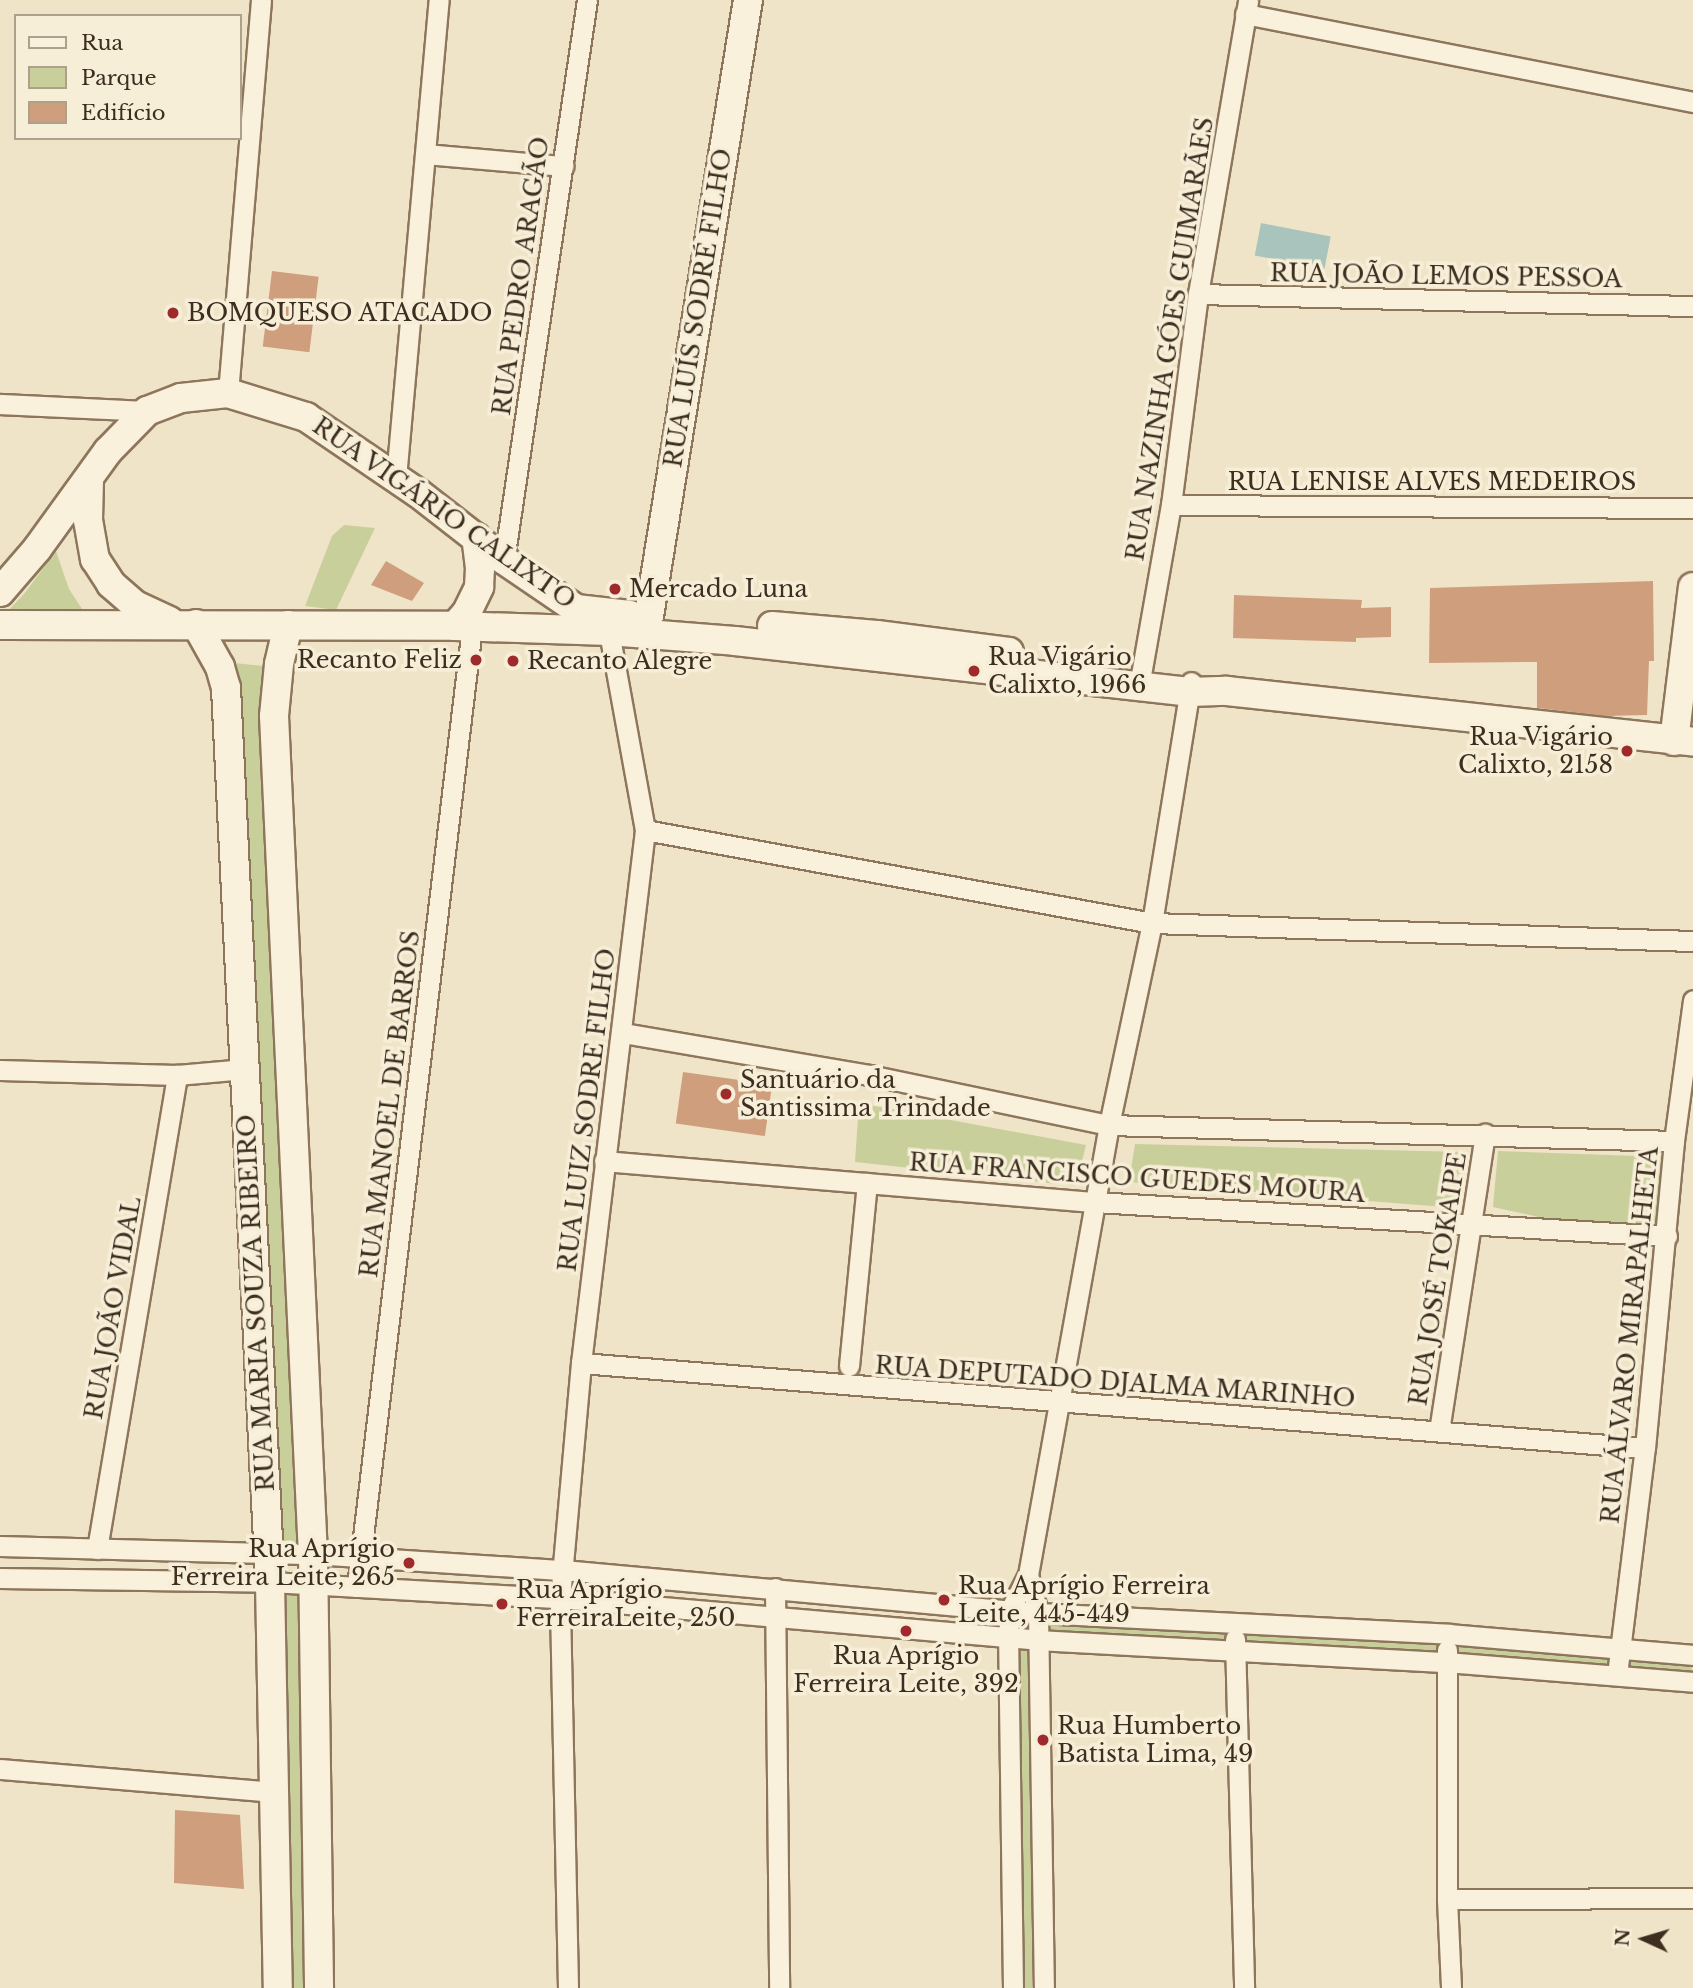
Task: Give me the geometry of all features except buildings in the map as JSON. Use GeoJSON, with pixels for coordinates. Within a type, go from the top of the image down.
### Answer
{"type":"FeatureCollection","features":[{"type":"Feature","properties":{"kind":"street"},"geometry":{"type":"LineString","coordinates":[[228,393],[261,0]]}},
{"type":"Feature","properties":{"kind":"street"},"geometry":{"type":"LineString","coordinates":[[396,478],[439,0]]}},
{"type":"Feature","properties":{"kind":"street","name":"RUA PEDRO ARAGÃO"},"geometry":{"type":"LineString","coordinates":[[504,560],[587,0]]}},
{"type":"Feature","properties":{"kind":"street","name":"RUA LUÍS SODRÉ FILHO"},"geometry":{"type":"LineString","coordinates":[[649,617],[748,0]]}},
{"type":"Feature","properties":{"kind":"street"},"geometry":{"type":"LineString","coordinates":[[1247,7],[1693,102]]}},
{"type":"Feature","properties":{"kind":"street","name":"RUA NAZINHA GÓES GUIMARÃES"},"geometry":{"type":"LineString","coordinates":[[1141,678],[1171,505],[1198,295],[1247,7]]}},
{"type":"Feature","properties":{"kind":"street"},"geometry":{"type":"LineString","coordinates":[[426,155],[563,166]]}},
{"type":"Feature","properties":{"kind":"street","name":"RUA JOÃO LEMOS PESSOA"},"geometry":{"type":"LineString","coordinates":[[1198,295],[1693,306]]}},
{"type":"Feature","properties":{"kind":"street","name":"RUA VIGÁRIO CALIXTO"},"geometry":{"type":"LineString","coordinates":[[0,592],[89,481],[108,451],[148,411],[181,398],[228,393],[306,417],[396,478],[504,560],[576,608],[649,617],[877,635],[1227,691],[1683,741]]}},
{"type":"Feature","properties":{"kind":"street"},"geometry":{"type":"LineString","coordinates":[[0,404],[148,411]]}},
{"type":"Feature","properties":{"kind":"street"},"geometry":{"type":"LineString","coordinates":[[89,481],[88,520],[95,559],[111,584],[135,605],[186,624]]}},
{"type":"Feature","properties":{"kind":"street","name":"RUA LENISE ALVES MEDEIROS"},"geometry":{"type":"LineString","coordinates":[[1171,505],[1693,508]]}},
{"type":"Feature","properties":{"kind":"street"},"geometry":{"type":"LineString","coordinates":[[464,627],[467,612],[479,587],[480,568],[476,537]]}},
{"type":"Feature","properties":{"kind":"street"},"geometry":{"type":"LineString","coordinates":[[1683,741],[1693,587]]}},
{"type":"Feature","properties":{"kind":"street","name":"RUA MARIA SOUZA RIBEIRO"},"geometry":{"type":"LineString","coordinates":[[186,624],[220,667],[226,688],[269,1569],[278,1988]]}},
{"type":"Feature","properties":{"kind":"street","name":"RUA VIGÁRIO CALIXTO"},"geometry":{"type":"LineString","coordinates":[[0,625],[288,625],[609,631],[1141,678]]}},
{"type":"Feature","properties":{"kind":"street","name":"RUA MARIA SOUZA RIBEIRO"},"geometry":{"type":"LineString","coordinates":[[288,625],[279,664],[274,716],[313,1554],[319,1988]]}},
{"type":"Feature","properties":{"kind":"street","name":"RUA MANOEL DE BARROS"},"geometry":{"type":"LineString","coordinates":[[357,1587],[464,627]]}},
{"type":"Feature","properties":{"kind":"street","name":"RUA LUIZ SODRE FILHO"},"geometry":{"type":"LineString","coordinates":[[568,1988],[560,1598],[581,1363],[645,830],[609,631]]}},
{"type":"Feature","properties":{"kind":"street"},"geometry":{"type":"LineString","coordinates":[[1013,1988],[1008,1637],[1010,1610],[1028,1576],[1109,1125],[1152,923],[1190,685]]}},
{"type":"Feature","properties":{"kind":"street"},"geometry":{"type":"LineString","coordinates":[[645,830],[1152,923],[1693,941]]}},
{"type":"Feature","properties":{"kind":"street","name":"RUA ÁLVARO MIRAPALHETA"},"geometry":{"type":"LineString","coordinates":[[1617,1675],[1645,1448],[1674,1141],[1693,1000]]}},
{"type":"Feature","properties":{"kind":"street"},"geometry":{"type":"LineString","coordinates":[[622,1033],[869,1075],[1109,1125],[1674,1141]]}},
{"type":"Feature","properties":{"kind":"street"},"geometry":{"type":"LineString","coordinates":[[0,1070],[177,1075],[244,1069]]}},
{"type":"Feature","properties":{"kind":"street","name":"RUA JOÃO VIDAL"},"geometry":{"type":"LineString","coordinates":[[97,1549],[177,1075]]}},
{"type":"Feature","properties":{"kind":"street","name":"RUA JOSÉ TOKAIPE"},"geometry":{"type":"LineString","coordinates":[[1439,1431],[1485,1134]]}},
{"type":"Feature","properties":{"kind":"street","name":"RUA FRANCISCO GUEDES MOURA"},"geometry":{"type":"LineString","coordinates":[[604,1161],[1095,1202],[1667,1236]]}},
{"type":"Feature","properties":{"kind":"street"},"geometry":{"type":"LineString","coordinates":[[849,1366],[867,1183]]}},
{"type":"Feature","properties":{"kind":"street","name":"RUA DEPUTADO DJALMA MARINHO"},"geometry":{"type":"LineString","coordinates":[[581,1363],[1645,1448]]}},
{"type":"Feature","properties":{"kind":"street"},"geometry":{"type":"LineString","coordinates":[[0,1546],[179,1552],[269,1569],[314,1586],[560,1598],[1037,1640],[1446,1662],[1693,1682]]}},
{"type":"Feature","properties":{"kind":"street"},"geometry":{"type":"LineString","coordinates":[[0,1578],[269,1569],[313,1554],[563,1570],[1038,1613],[1449,1634],[1693,1655]]}},
{"type":"Feature","properties":{"kind":"street"},"geometry":{"type":"LineString","coordinates":[[1028,1576],[1038,1613],[1044,1988]]}},
{"type":"Feature","properties":{"kind":"street"},"geometry":{"type":"LineString","coordinates":[[775,1588],[779,1988]]}},
{"type":"Feature","properties":{"kind":"street"},"geometry":{"type":"LineString","coordinates":[[1235,1624],[1244,1988]]}},
{"type":"Feature","properties":{"kind":"street"},"geometry":{"type":"LineString","coordinates":[[1449,1634],[1446,1662],[1447,1899],[1451,1988]]}},
{"type":"Feature","properties":{"kind":"street"},"geometry":{"type":"LineString","coordinates":[[0,1769],[274,1792]]}},
{"type":"Feature","properties":{"kind":"street"},"geometry":{"type":"LineString","coordinates":[[1447,1899],[1693,1898]]}},
{"type":"Feature","properties":{"kind":"green space"},"geometry":{"type":"Polygon","coordinates":[[[344,525],[375,528],[336,610],[305,606],[332,536],[344,525]]]}},
{"type":"Feature","properties":{"kind":"green space"},"geometry":{"type":"Polygon","coordinates":[[[56,551],[69,589],[90,621],[0,619],[24,594],[56,551]]]}},
{"type":"Feature","properties":{"kind":"green space"},"geometry":{"type":"Polygon","coordinates":[[[234,663],[273,667],[305,1546],[276,1547],[234,663]]]}},
{"type":"Feature","properties":{"kind":"green space"},"geometry":{"type":"Polygon","coordinates":[[[859,1103],[1086,1145],[1076,1186],[855,1162],[859,1103]]]}},
{"type":"Feature","properties":{"kind":"green space"},"geometry":{"type":"Polygon","coordinates":[[[1135,1144],[1463,1152],[1457,1208],[1129,1182],[1135,1144]]]}},
{"type":"Feature","properties":{"kind":"green space"},"geometry":{"type":"Polygon","coordinates":[[[1498,1151],[1665,1157],[1657,1229],[1561,1222],[1493,1207],[1498,1151]]]}},
{"type":"Feature","properties":{"kind":"green space"},"geometry":{"type":"Polygon","coordinates":[[[277,1589],[306,1593],[311,1988],[290,1988],[277,1589]]]}},
{"type":"Feature","properties":{"kind":"green space"},"geometry":{"type":"Polygon","coordinates":[[[1043,1617],[1228,1627],[1227,1645],[1042,1635],[1043,1617]]]}},
{"type":"Feature","properties":{"kind":"green space"},"geometry":{"type":"Polygon","coordinates":[[[1239,1630],[1444,1638],[1443,1656],[1240,1645],[1239,1630]]]}},
{"type":"Feature","properties":{"kind":"green space"},"geometry":{"type":"Polygon","coordinates":[[[1454,1641],[1614,1650],[1612,1670],[1451,1657],[1454,1641]]]}},
{"type":"Feature","properties":{"kind":"green space"},"geometry":{"type":"Polygon","coordinates":[[[1013,1646],[1032,1646],[1032,1988],[1013,1988],[1013,1646]]]}},
{"type":"Feature","properties":{"kind":"green space"},"geometry":{"type":"Polygon","coordinates":[[[1626,1654],[1693,1660],[1691,1678],[1624,1672],[1626,1654]]]}},
{"type":"Feature","properties":{"kind":"water"},"geometry":{"type":"Polygon","coordinates":[[[1261,223],[1331,237],[1324,269],[1255,255],[1261,223]]]}},
{"type":"Feature","properties":{"kind":"place","name":"BOMQUESO ATACADO"},"geometry":{"type":"Point","coordinates":[173,313]}},
{"type":"Feature","properties":{"kind":"place","name":"Mercado Luna"},"geometry":{"type":"Point","coordinates":[615,589]}},
{"type":"Feature","properties":{"kind":"place","name":"Recanto Feliz"},"geometry":{"type":"Point","coordinates":[476,660]}},
{"type":"Feature","properties":{"kind":"place","name":"Recanto Alegre"},"geometry":{"type":"Point","coordinates":[513,661]}},
{"type":"Feature","properties":{"kind":"place","name":"Rua Vigário Calixto, 1966"},"geometry":{"type":"Point","coordinates":[974,671]}},
{"type":"Feature","properties":{"kind":"place","name":"Rua Vigário Calixto, 2158"},"geometry":{"type":"Point","coordinates":[1627,751]}},
{"type":"Feature","properties":{"kind":"place","name":"Santuário da Santissima Trindade"},"geometry":{"type":"Point","coordinates":[726,1094]}},
{"type":"Feature","properties":{"kind":"place","name":"Rua Aprígio Ferreira Leite, 265"},"geometry":{"type":"Point","coordinates":[409,1563]}},
{"type":"Feature","properties":{"kind":"place","name":"Rua Aprígio Ferreira Leite, 445-449"},"geometry":{"type":"Point","coordinates":[944,1600]}},
{"type":"Feature","properties":{"kind":"place","name":"Rua Aprígio FerreiraLeite, 250"},"geometry":{"type":"Point","coordinates":[502,1604]}},
{"type":"Feature","properties":{"kind":"place","name":"Rua Aprígio Ferreira Leite, 392"},"geometry":{"type":"Point","coordinates":[906,1631]}},
{"type":"Feature","properties":{"kind":"place","name":"Rua Humberto Batista Lima, 49"},"geometry":{"type":"Point","coordinates":[1043,1740]}}]}
